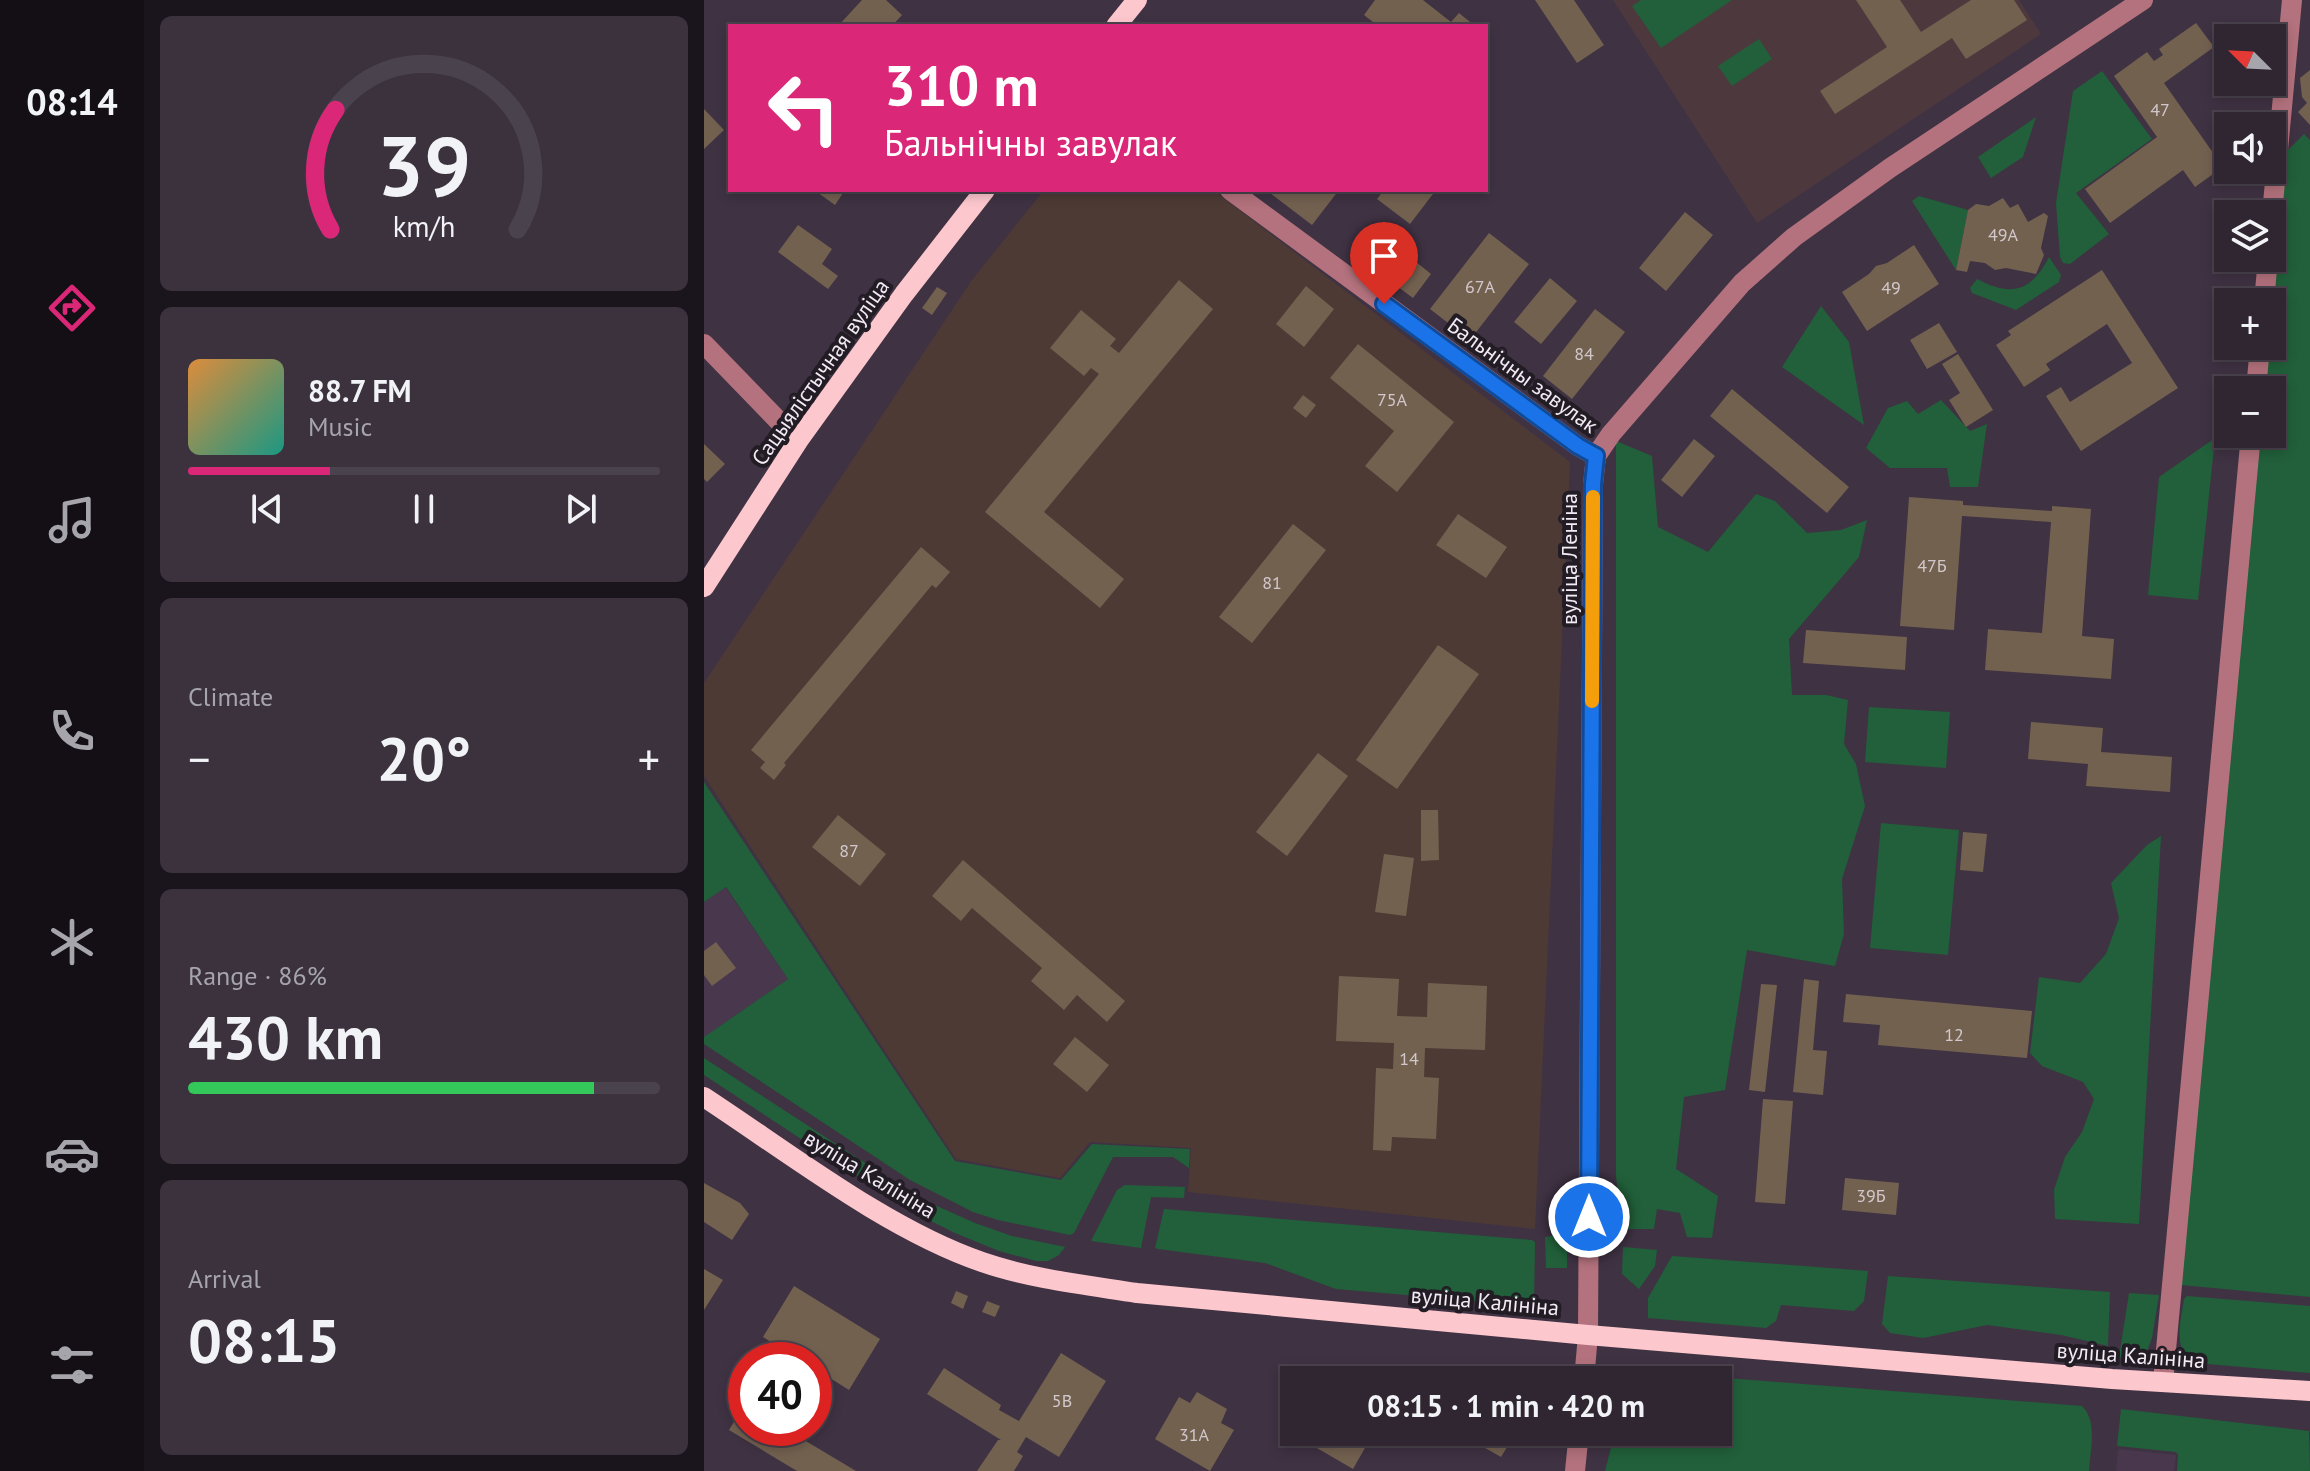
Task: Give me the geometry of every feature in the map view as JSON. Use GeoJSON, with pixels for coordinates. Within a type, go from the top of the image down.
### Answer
{"type":"FeatureCollection","features":[{"type":"Feature","properties":{"kind":"main road"},"geometry":{"type":"LineString","coordinates":[[1118,24],[1137,0]]}},
{"type":"Feature","properties":{"kind":"main road","name":"Сацыялістычная вуліца"},"geometry":{"type":"LineString","coordinates":[[704,587],[798,441],[904,294],[983,192]]}},
{"type":"Feature","properties":{"kind":"main road","name":"вуліца Калініна"},"geometry":{"type":"LineString","coordinates":[[704,1097],[912,1231],[982,1262],[1067,1282],[1137,1293],[1588,1335],[2310,1391]]}},
{"type":"Feature","properties":{"kind":"street"},"geometry":{"type":"LineString","coordinates":[[1596,456],[1611,434],[1742,283],[1794,237],[1890,168],[2143,0]]}},
{"type":"Feature","properties":{"kind":"street"},"geometry":{"type":"LineString","coordinates":[[2273,200],[2292,0]]}},
{"type":"Feature","properties":{"kind":"street","name":"Бальнічны завулак"},"geometry":{"type":"LineString","coordinates":[[1233,192],[1578,446],[1596,456]]}},
{"type":"Feature","properties":{"kind":"street"},"geometry":{"type":"LineString","coordinates":[[704,344],[798,441]]}},
{"type":"Feature","properties":{"kind":"street"},"geometry":{"type":"LineString","coordinates":[[2163,1382],[2250,448]]}},
{"type":"Feature","properties":{"kind":"street","name":"вуліца Леніна"},"geometry":{"type":"LineString","coordinates":[[1585,1366],[1588,1335],[1593,484],[1596,456]]}},
{"type":"Feature","properties":{"kind":"street"},"geometry":{"type":"LineString","coordinates":[[1575,1471],[1578,1446]]}},
{"type":"Feature","properties":{"kind":"shaded area"},"geometry":{"type":"Polygon","coordinates":[[[1613,0],[2019,0],[2041,34],[1757,223],[1613,0]]]}},
{"type":"Feature","properties":{"kind":"shaded area"},"geometry":{"type":"Polygon","coordinates":[[[1042,192],[1216,192],[1570,462],[1535,1229],[1188,1192],[1191,1148],[1090,1142],[1060,1178],[956,1159],[704,776],[704,683],[972,280],[1042,192]]]}},
{"type":"Feature","properties":{"kind":"shaded area"},"geometry":{"type":"Polygon","coordinates":[[[725,887],[788,979],[704,1037],[704,902],[725,887]]]}},
{"type":"Feature","properties":{"kind":"shaded area"},"geometry":{"type":"Polygon","coordinates":[[[2118,1449],[2176,1455],[2174,1471],[2116,1471],[2118,1449]]]}},
{"type":"Feature","properties":{"kind":"green space"},"geometry":{"type":"Polygon","coordinates":[[[1641,0],[1732,0],[1661,48],[1632,6],[1641,0]]]}},
{"type":"Feature","properties":{"kind":"green space"},"geometry":{"type":"Polygon","coordinates":[[[1759,39],[1772,59],[1732,86],[1718,66],[1759,39]]]}},
{"type":"Feature","properties":{"kind":"green space"},"geometry":{"type":"Polygon","coordinates":[[[2102,71],[2152,139],[2076,193],[2109,234],[2070,264],[2063,263],[2056,203],[2073,91],[2102,71]]]}},
{"type":"Feature","properties":{"kind":"green space"},"geometry":{"type":"Polygon","coordinates":[[[2036,117],[2023,157],[1991,178],[1978,157],[2036,117]]]}},
{"type":"Feature","properties":{"kind":"green space"},"geometry":{"type":"Polygon","coordinates":[[[2304,134],[2310,140],[2310,1297],[2181,1285],[2257,448],[2286,448],[2286,376],[2263,376],[2265,360],[2286,360],[2286,288],[2271,288],[2272,272],[2286,272],[2286,200],[2278,200],[2280,184],[2286,184],[2286,152],[2304,134]]]}},
{"type":"Feature","properties":{"kind":"green space"},"geometry":{"type":"Polygon","coordinates":[[[1919,196],[1968,210],[1956,270],[1912,201],[1919,196]]]}},
{"type":"Feature","properties":{"kind":"green space"},"geometry":{"type":"Polygon","coordinates":[[[2049,257],[2061,275],[2059,282],[2016,310],[1972,293],[1970,288],[1977,279],[2000,288],[2019,288],[2035,278],[2049,257]]]}},
{"type":"Feature","properties":{"kind":"green space"},"geometry":{"type":"Polygon","coordinates":[[[1821,306],[1849,342],[1864,425],[1782,367],[1821,306]]]}},
{"type":"Feature","properties":{"kind":"green space"},"geometry":{"type":"Polygon","coordinates":[[[1941,400],[1970,431],[1987,424],[1978,487],[1950,487],[1947,468],[1890,468],[1866,448],[1888,408],[1907,401],[1918,414],[1941,400]]]}},
{"type":"Feature","properties":{"kind":"green space"},"geometry":{"type":"Polygon","coordinates":[[[2214,439],[2198,600],[2148,595],[2159,477],[2214,439]]]}},
{"type":"Feature","properties":{"kind":"green space"},"geometry":{"type":"Polygon","coordinates":[[[1616,441],[1652,456],[1658,527],[1708,552],[1756,494],[1775,501],[1807,533],[1841,530],[1867,520],[1859,557],[1789,639],[1792,695],[1826,695],[1848,700],[1844,744],[1856,764],[1865,806],[1842,879],[1844,934],[1835,966],[1747,950],[1725,1090],[1684,1097],[1676,1169],[1718,1196],[1712,1238],[1687,1237],[1680,1213],[1657,1209],[1654,1229],[1623,1229],[1616,1177],[1616,441]]]}},
{"type":"Feature","properties":{"kind":"green space"},"geometry":{"type":"Polygon","coordinates":[[[1869,707],[1950,712],[1946,768],[1865,762],[1869,707]]]}},
{"type":"Feature","properties":{"kind":"green space"},"geometry":{"type":"Polygon","coordinates":[[[704,782],[955,1161],[1061,1180],[1092,1144],[1190,1149],[1189,1168],[1173,1157],[1113,1157],[1074,1233],[1070,1235],[998,1220],[973,1212],[910,1180],[704,1044],[704,1037],[788,979],[726,887],[704,902],[704,782]]]}},
{"type":"Feature","properties":{"kind":"green space"},"geometry":{"type":"Polygon","coordinates":[[[1881,823],[1959,830],[1948,955],[1870,948],[1881,823]]]}},
{"type":"Feature","properties":{"kind":"green space"},"geometry":{"type":"Polygon","coordinates":[[[2161,836],[2139,1224],[2055,1219],[2054,1190],[2065,1157],[2082,1132],[2094,1099],[2083,1082],[2042,1066],[2030,1053],[2039,977],[2080,983],[2106,954],[2119,918],[2111,883],[2147,845],[2161,836]]]}},
{"type":"Feature","properties":{"kind":"green space"},"geometry":{"type":"Polygon","coordinates":[[[704,1058],[919,1198],[1012,1236],[1065,1247],[1048,1261],[1036,1261],[999,1251],[909,1210],[704,1075],[704,1058]]]}},
{"type":"Feature","properties":{"kind":"green space"},"geometry":{"type":"Polygon","coordinates":[[[1125,1185],[1185,1187],[1184,1198],[1151,1197],[1141,1248],[1091,1241],[1117,1190],[1125,1185]]]}},
{"type":"Feature","properties":{"kind":"green space"},"geometry":{"type":"Polygon","coordinates":[[[1164,1209],[1532,1240],[1535,1242],[1534,1306],[1336,1289],[1265,1263],[1158,1249],[1155,1248],[1164,1209]]]}},
{"type":"Feature","properties":{"kind":"green space"},"geometry":{"type":"Polygon","coordinates":[[[1567,1236],[1567,1268],[1546,1268],[1545,1237],[1567,1236]]]}},
{"type":"Feature","properties":{"kind":"green space"},"geometry":{"type":"Polygon","coordinates":[[[1623,1247],[1657,1250],[1655,1266],[1639,1289],[1622,1274],[1623,1247]]]}},
{"type":"Feature","properties":{"kind":"green space"},"geometry":{"type":"Polygon","coordinates":[[[1672,1256],[1868,1271],[1864,1301],[1854,1311],[1781,1305],[1776,1321],[1766,1328],[1648,1318],[1648,1298],[1672,1256]]]}},
{"type":"Feature","properties":{"kind":"green space"},"geometry":{"type":"Polygon","coordinates":[[[1888,1276],[2110,1292],[2108,1346],[2061,1335],[1987,1325],[1923,1338],[1890,1333],[1882,1324],[1888,1276]]]}},
{"type":"Feature","properties":{"kind":"green space"},"geometry":{"type":"Polygon","coordinates":[[[2129,1293],[2159,1295],[2152,1338],[2146,1354],[2130,1360],[2119,1357],[2129,1293]]]}},
{"type":"Feature","properties":{"kind":"green space"},"geometry":{"type":"Polygon","coordinates":[[[2187,1296],[2310,1306],[2310,1373],[2196,1363],[2188,1358],[2180,1343],[2181,1317],[2187,1296]]]}},
{"type":"Feature","properties":{"kind":"green space"},"geometry":{"type":"Polygon","coordinates":[[[1732,1378],[2082,1406],[2092,1428],[2089,1471],[1605,1471],[1611,1446],[1732,1446],[1732,1378]]]}},
{"type":"Feature","properties":{"kind":"green space"},"geometry":{"type":"Polygon","coordinates":[[[2121,1409],[2309,1431],[2310,1471],[2177,1471],[2176,1452],[2117,1446],[2121,1409]]]}},
{"type":"Feature","properties":{"kind":"building"},"geometry":{"type":"Polygon","coordinates":[[[862,0],[886,0],[902,15],[894,24],[840,24],[862,0]]]}},
{"type":"Feature","properties":{"kind":"building"},"geometry":{"type":"Polygon","coordinates":[[[1375,0],[1423,0],[1451,22],[1459,13],[1473,24],[1375,24],[1364,15],[1375,0]]]}},
{"type":"Feature","properties":{"kind":"building"},"geometry":{"type":"Polygon","coordinates":[[[1535,0],[1574,0],[1604,45],[1577,63],[1535,0]]]}},
{"type":"Feature","properties":{"kind":"building"},"geometry":{"type":"Polygon","coordinates":[[[1856,0],[1900,0],[1921,32],[1971,0],[2014,0],[2027,20],[1966,59],[1952,38],[1835,114],[1820,91],[1887,47],[1856,0]]]}},
{"type":"Feature","properties":{"kind":"building"},"geometry":{"type":"Polygon","coordinates":[[[2196,23],[2214,47],[2164,83],[2214,154],[2214,173],[2195,187],[2183,170],[2110,223],[2085,189],[2157,137],[2114,76],[2147,52],[2154,61],[2163,55],[2159,49],[2196,23]]]}},
{"type":"Feature","properties":{"kind":"building"},"geometry":{"type":"Polygon","coordinates":[[[2310,70],[2310,125],[2298,112],[2307,103],[2302,97],[2300,78],[2310,70]]]}},
{"type":"Feature","properties":{"kind":"building"},"geometry":{"type":"Polygon","coordinates":[[[704,109],[724,130],[704,149],[704,109]]]}},
{"type":"Feature","properties":{"kind":"building"},"geometry":{"type":"Polygon","coordinates":[[[817,192],[844,192],[835,205],[817,192]]]}},
{"type":"Feature","properties":{"kind":"building"},"geometry":{"type":"Polygon","coordinates":[[[1269,192],[1337,192],[1312,225],[1269,192]]]}},
{"type":"Feature","properties":{"kind":"building"},"geometry":{"type":"Polygon","coordinates":[[[1382,192],[1434,192],[1410,224],[1377,199],[1382,192]]]}},
{"type":"Feature","properties":{"kind":"building"},"geometry":{"type":"Polygon","coordinates":[[[2003,198],[2010,208],[2018,204],[2028,222],[2044,213],[2048,216],[2041,248],[2044,255],[2036,274],[2006,268],[1995,270],[1985,263],[1970,261],[1967,272],[1956,270],[1968,210],[1976,204],[1989,206],[2003,198]]]}},
{"type":"Feature","properties":{"kind":"building"},"geometry":{"type":"Polygon","coordinates":[[[1685,212],[1713,235],[1666,291],[1639,268],[1685,212]]]}},
{"type":"Feature","properties":{"kind":"building"},"geometry":{"type":"Polygon","coordinates":[[[798,225],[832,249],[822,264],[838,276],[828,289],[778,252],[798,225]]]}},
{"type":"Feature","properties":{"kind":"building"},"geometry":{"type":"Polygon","coordinates":[[[1489,233],[1529,264],[1470,340],[1430,309],[1489,233]]]}},
{"type":"Feature","properties":{"kind":"building"},"geometry":{"type":"Polygon","coordinates":[[[1914,245],[1939,284],[1867,331],[1842,292],[1876,266],[1887,263],[1914,245]]]}},
{"type":"Feature","properties":{"kind":"building"},"geometry":{"type":"Polygon","coordinates":[[[1405,253],[1431,274],[1413,298],[1386,278],[1405,253]]]}},
{"type":"Feature","properties":{"kind":"building"},"geometry":{"type":"Polygon","coordinates":[[[2102,270],[2178,388],[2081,451],[2046,396],[2061,387],[2070,402],[2132,363],[2107,324],[2046,364],[2050,370],[2024,387],[1996,345],[2011,335],[2008,331],[2102,270]]]}},
{"type":"Feature","properties":{"kind":"building"},"geometry":{"type":"Polygon","coordinates":[[[1550,278],[1577,301],[1541,344],[1514,322],[1550,278]]]}},
{"type":"Feature","properties":{"kind":"building"},"geometry":{"type":"Polygon","coordinates":[[[1179,280],[1213,309],[1044,512],[1124,579],[1100,608],[985,512],[1099,374],[1091,368],[1084,376],[1050,348],[1081,310],[1116,339],[1110,346],[1119,353],[1179,280]]]}},
{"type":"Feature","properties":{"kind":"building"},"geometry":{"type":"Polygon","coordinates":[[[1306,286],[1334,309],[1304,347],[1276,324],[1306,286]]]}},
{"type":"Feature","properties":{"kind":"building"},"geometry":{"type":"Polygon","coordinates":[[[937,287],[947,293],[932,315],[922,308],[937,287]]]}},
{"type":"Feature","properties":{"kind":"building"},"geometry":{"type":"Polygon","coordinates":[[[1595,309],[1625,332],[1572,399],[1543,376],[1595,309]]]}},
{"type":"Feature","properties":{"kind":"building"},"geometry":{"type":"Polygon","coordinates":[[[1939,323],[1957,352],[1927,369],[1910,340],[1939,323]]]}},
{"type":"Feature","properties":{"kind":"building"},"geometry":{"type":"Polygon","coordinates":[[[1358,344],[1454,422],[1397,492],[1365,466],[1394,431],[1330,378],[1358,344]]]}},
{"type":"Feature","properties":{"kind":"building"},"geometry":{"type":"Polygon","coordinates":[[[1958,354],[1993,410],[1966,427],[1949,400],[1960,393],[1942,364],[1958,354]]]}},
{"type":"Feature","properties":{"kind":"building"},"geometry":{"type":"Polygon","coordinates":[[[1732,389],[1849,487],[1827,513],[1710,416],[1732,389]]]}},
{"type":"Feature","properties":{"kind":"building"},"geometry":{"type":"Polygon","coordinates":[[[1303,395],[1316,405],[1306,418],[1293,408],[1303,395]]]}},
{"type":"Feature","properties":{"kind":"building"},"geometry":{"type":"Polygon","coordinates":[[[1694,439],[1715,456],[1682,497],[1661,480],[1694,439]]]}},
{"type":"Feature","properties":{"kind":"building"},"geometry":{"type":"Polygon","coordinates":[[[704,444],[725,464],[707,482],[704,479],[704,444]]]}},
{"type":"Feature","properties":{"kind":"building"},"geometry":{"type":"Polygon","coordinates":[[[1909,497],[1963,501],[1963,505],[2052,511],[2052,506],[2091,509],[2082,636],[2114,639],[2111,679],[1985,670],[1988,629],[2042,633],[2051,522],[1962,516],[1954,630],[1900,626],[1909,497]]]}},
{"type":"Feature","properties":{"kind":"building"},"geometry":{"type":"Polygon","coordinates":[[[1458,514],[1507,547],[1486,578],[1436,545],[1458,514]]]}},
{"type":"Feature","properties":{"kind":"building"},"geometry":{"type":"Polygon","coordinates":[[[1293,524],[1326,550],[1252,643],[1219,617],[1293,524]]]}},
{"type":"Feature","properties":{"kind":"building"},"geometry":{"type":"Polygon","coordinates":[[[921,547],[950,572],[936,588],[932,585],[784,763],[786,765],[774,780],[760,768],[765,762],[751,750],[921,547]]]}},
{"type":"Feature","properties":{"kind":"building"},"geometry":{"type":"Polygon","coordinates":[[[1806,630],[1907,637],[1905,670],[1803,663],[1806,630]]]}},
{"type":"Feature","properties":{"kind":"building"},"geometry":{"type":"Polygon","coordinates":[[[1438,645],[1479,674],[1397,789],[1356,760],[1438,645]]]}},
{"type":"Feature","properties":{"kind":"building"},"geometry":{"type":"Polygon","coordinates":[[[2031,722],[2103,728],[2101,752],[2172,757],[2170,792],[2086,786],[2088,764],[2028,759],[2031,722]]]}},
{"type":"Feature","properties":{"kind":"building"},"geometry":{"type":"Polygon","coordinates":[[[1318,753],[1348,776],[1287,856],[1256,832],[1318,753]]]}},
{"type":"Feature","properties":{"kind":"building"},"geometry":{"type":"Polygon","coordinates":[[[1421,810],[1438,810],[1439,860],[1421,861],[1421,810]]]}},
{"type":"Feature","properties":{"kind":"building"},"geometry":{"type":"Polygon","coordinates":[[[838,815],[886,854],[860,886],[812,847],[838,815]]]}},
{"type":"Feature","properties":{"kind":"building"},"geometry":{"type":"Polygon","coordinates":[[[1963,832],[1987,834],[1983,872],[1960,870],[1963,832]]]}},
{"type":"Feature","properties":{"kind":"building"},"geometry":{"type":"Polygon","coordinates":[[[1384,854],[1414,858],[1406,916],[1375,912],[1384,854]]]}},
{"type":"Feature","properties":{"kind":"building"},"geometry":{"type":"Polygon","coordinates":[[[963,860],[1125,1001],[1107,1022],[1077,995],[1064,1010],[1031,981],[1042,968],[972,908],[961,921],[932,896],[963,860]]]}},
{"type":"Feature","properties":{"kind":"building"},"geometry":{"type":"Polygon","coordinates":[[[716,942],[736,968],[712,986],[704,975],[704,951],[716,942]]]}},
{"type":"Feature","properties":{"kind":"building"},"geometry":{"type":"Polygon","coordinates":[[[1339,976],[1399,979],[1397,1016],[1427,1017],[1428,983],[1487,986],[1485,1050],[1425,1048],[1424,1077],[1439,1078],[1436,1139],[1392,1137],[1391,1151],[1373,1150],[1376,1068],[1393,1069],[1394,1043],[1336,1041],[1339,976]]]}},
{"type":"Feature","properties":{"kind":"building"},"geometry":{"type":"Polygon","coordinates":[[[1804,979],[1819,981],[1813,1050],[1827,1051],[1823,1095],[1793,1092],[1804,979]]]}},
{"type":"Feature","properties":{"kind":"building"},"geometry":{"type":"Polygon","coordinates":[[[1761,984],[1777,985],[1765,1092],[1749,1090],[1761,984]]]}},
{"type":"Feature","properties":{"kind":"building"},"geometry":{"type":"Polygon","coordinates":[[[1846,994],[2032,1011],[2027,1058],[1878,1045],[1880,1025],[1843,1022],[1846,994]]]}},
{"type":"Feature","properties":{"kind":"building"},"geometry":{"type":"Polygon","coordinates":[[[1075,1037],[1109,1065],[1087,1092],[1053,1064],[1075,1037]]]}},
{"type":"Feature","properties":{"kind":"building"},"geometry":{"type":"Polygon","coordinates":[[[1763,1099],[1793,1101],[1785,1204],[1755,1202],[1763,1099]]]}},
{"type":"Feature","properties":{"kind":"building"},"geometry":{"type":"Polygon","coordinates":[[[1845,1178],[1899,1183],[1896,1215],[1842,1210],[1845,1178]]]}},
{"type":"Feature","properties":{"kind":"building"},"geometry":{"type":"Polygon","coordinates":[[[704,1183],[740,1203],[749,1214],[732,1240],[704,1222],[704,1183]]]}},
{"type":"Feature","properties":{"kind":"building"},"geometry":{"type":"Polygon","coordinates":[[[704,1269],[723,1280],[704,1310],[704,1269]]]}},
{"type":"Feature","properties":{"kind":"building"},"geometry":{"type":"Polygon","coordinates":[[[794,1286],[880,1339],[849,1390],[832,1379],[832,1342],[771,1342],[763,1337],[794,1286]]]}},
{"type":"Feature","properties":{"kind":"building"},"geometry":{"type":"Polygon","coordinates":[[[956,1291],[968,1296],[963,1309],[951,1303],[956,1291]]]}},
{"type":"Feature","properties":{"kind":"building"},"geometry":{"type":"Polygon","coordinates":[[[987,1301],[1000,1306],[995,1317],[982,1312],[987,1301]]]}},
{"type":"Feature","properties":{"kind":"building"},"geometry":{"type":"Polygon","coordinates":[[[1061,1353],[1106,1381],[1059,1457],[1026,1437],[1017,1452],[1023,1456],[1014,1471],[977,1471],[1001,1440],[927,1394],[944,1368],[1001,1405],[999,1410],[1019,1421],[1061,1353]]]}},
{"type":"Feature","properties":{"kind":"building"},"geometry":{"type":"Polygon","coordinates":[[[1197,1392],[1227,1409],[1221,1423],[1234,1430],[1210,1471],[1155,1439],[1179,1397],[1190,1403],[1197,1392]]]}},
{"type":"Feature","properties":{"kind":"building"},"geometry":{"type":"Polygon","coordinates":[[[756,1446],[814,1446],[856,1471],[797,1471],[756,1446]]]}},
{"type":"Feature","properties":{"kind":"building"},"geometry":{"type":"Polygon","coordinates":[[[1313,1446],[1366,1446],[1353,1469],[1313,1446]]]}},
{"type":"Feature","properties":{"kind":"building"},"geometry":{"type":"Polygon","coordinates":[[[1482,1446],[1508,1446],[1501,1457],[1482,1446]]]}},
{"type":"Feature","properties":{"kind":"slow traffic"},"geometry":{"type":"LineString","coordinates":[[1592,701],[1593,497]]}},
{"type":"Feature","properties":{"kind":"route"},"geometry":{"type":"LineString","coordinates":[[1384,304],[1596,456],[1593,484],[1589,1217]]}}]}
